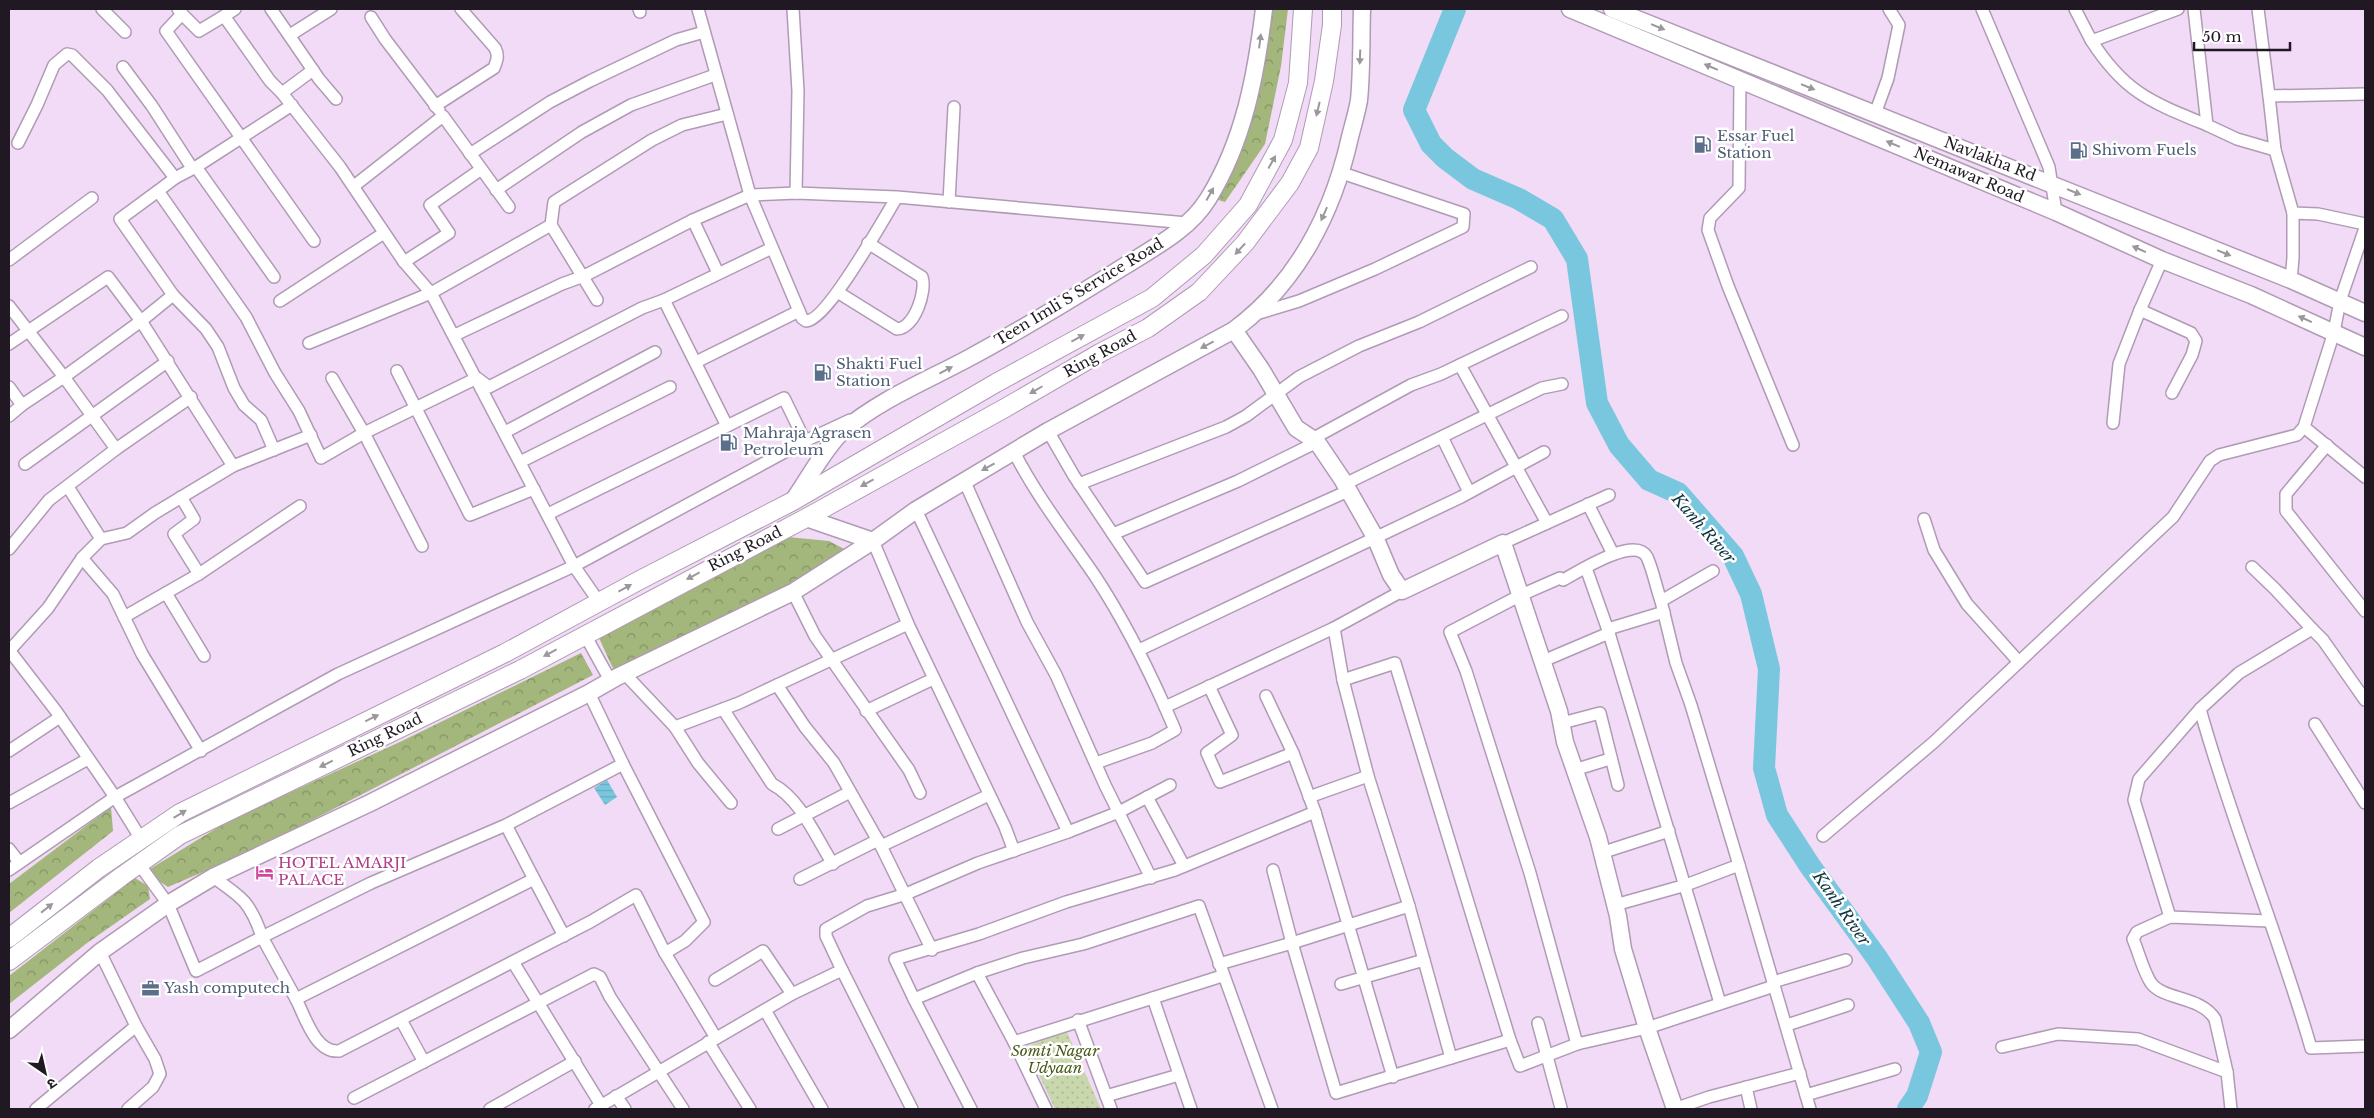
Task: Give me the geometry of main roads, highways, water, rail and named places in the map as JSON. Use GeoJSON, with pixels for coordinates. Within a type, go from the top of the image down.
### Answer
{"type":"FeatureCollection","features":[{"type":"Feature","properties":{"kind":"main road","name":"Ring Road"},"geometry":{"type":"LineString","coordinates":[[9,938],[99,868],[188,809],[505,653],[792,501],[996,382],[1152,298],[1204,255],[1248,205],[1283,140],[1298,83],[1303,9]]}},
{"type":"Feature","properties":{"kind":"main road","name":"Ring Road"},"geometry":{"type":"LineString","coordinates":[[9,961],[180,835],[520,670],[806,518],[1148,328],[1200,292],[1246,243],[1290,183],[1309,148],[1324,81],[1332,25],[1332,9]]}},
{"type":"Feature","properties":{"kind":"water"},"geometry":{"type":"Polygon","coordinates":[[[607,780],[617,797],[605,805],[594,788],[607,780]]]}},
{"type":"Feature","properties":{"kind":"waterway","name":"Kanh River"},"geometry":{"type":"LineString","coordinates":[[1455,9],[1414,110],[1431,144],[1445,158],[1473,179],[1519,199],[1553,219],[1577,259],[1597,403],[1619,445],[1649,480],[1678,493],[1733,556],[1751,594],[1769,669],[1764,768],[1777,815],[1810,866],[1877,958],[1919,1023],[1931,1052],[1917,1096],[1908,1109]]}},
{"type":"Feature","properties":{"kind":"place","name":"Essar Fuel Station"},"geometry":{"type":"Point","coordinates":[1703,145]}},
{"type":"Feature","properties":{"kind":"place","name":"Shivom Fuels"},"geometry":{"type":"Point","coordinates":[2078,150]}},
{"type":"Feature","properties":{"kind":"place","name":"Shakti Fuel Station"},"geometry":{"type":"Point","coordinates":[822,373]}},
{"type":"Feature","properties":{"kind":"place","name":"Mahraja Agrasen Petroleum"},"geometry":{"type":"Point","coordinates":[729,442]}},
{"type":"Feature","properties":{"kind":"place","name":"HOTEL AMARJI PALACE"},"geometry":{"type":"Point","coordinates":[264,872]}},
{"type":"Feature","properties":{"kind":"place","name":"Yash computech"},"geometry":{"type":"Point","coordinates":[150,988]}},
{"type":"Feature","properties":{"kind":"park label","name":"Somti Nagar Udyaan"},"geometry":{"type":"Point","coordinates":[1055,1060]}}]}
